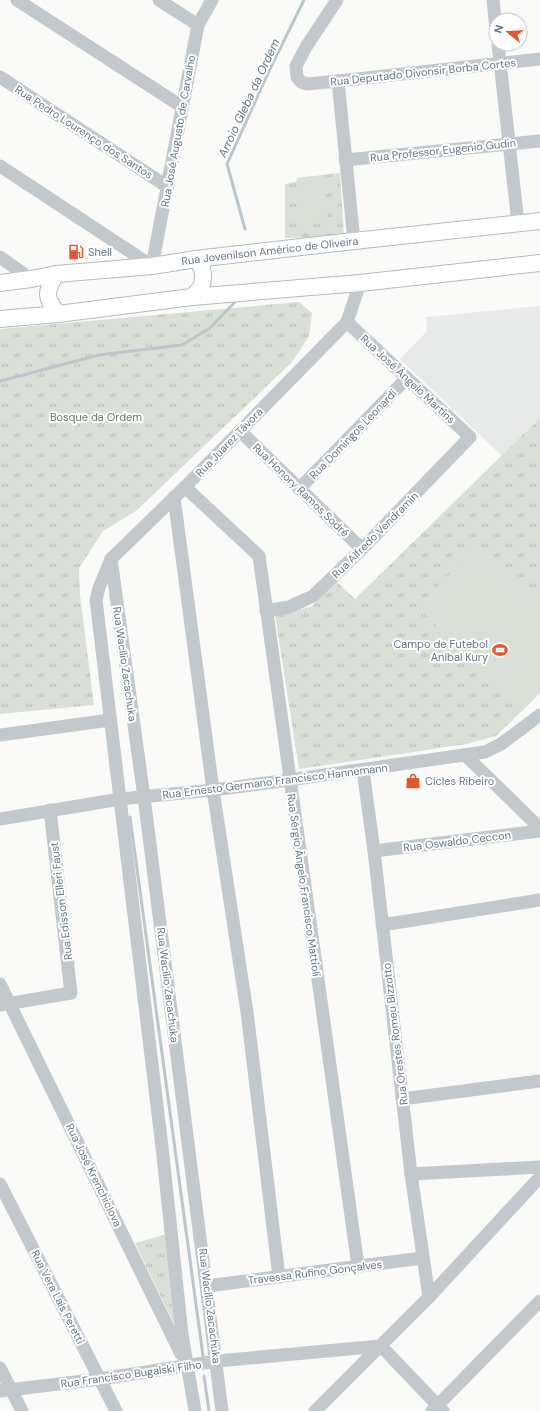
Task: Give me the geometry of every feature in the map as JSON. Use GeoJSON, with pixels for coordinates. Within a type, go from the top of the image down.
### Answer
{"type":"FeatureCollection","features":[{"type":"Feature","properties":{"kind":"main road","name":"Rua Jovenilson Américo de Oliveira"},"geometry":{"type":"LineString","coordinates":[[0,283],[31,280],[56,274],[152,266],[196,259],[540,221]]}},
{"type":"Feature","properties":{"kind":"main road"},"geometry":{"type":"LineString","coordinates":[[192,297],[201,288],[204,275],[200,263],[196,259]]}},
{"type":"Feature","properties":{"kind":"main road"},"geometry":{"type":"LineString","coordinates":[[0,319],[58,314],[192,297],[360,283],[540,263]]}},
{"type":"Feature","properties":{"kind":"main road"},"geometry":{"type":"LineString","coordinates":[[56,274],[49,285],[47,296],[50,304],[58,314]]}},
{"type":"Feature","properties":{"kind":"street"},"geometry":{"type":"LineString","coordinates":[[17,0],[181,106]]}},
{"type":"Feature","properties":{"kind":"street"},"geometry":{"type":"LineString","coordinates":[[159,0],[198,25]]}},
{"type":"Feature","properties":{"kind":"street","name":"Rua José Augusto de Carvalho"},"geometry":{"type":"LineString","coordinates":[[152,266],[168,187],[181,106],[198,25],[212,0]]}},
{"type":"Feature","properties":{"kind":"street","name":"Rua Deputado Divonsir Borba Cortes"},"geometry":{"type":"LineString","coordinates":[[337,0],[306,47],[296,66],[297,77],[301,82],[307,84],[338,82],[540,59]]}},
{"type":"Feature","properties":{"kind":"street"},"geometry":{"type":"LineString","coordinates":[[493,0],[494,12]]}},
{"type":"Feature","properties":{"kind":"street"},"geometry":{"type":"LineString","coordinates":[[499,52],[518,223]]}},
{"type":"Feature","properties":{"kind":"street","name":"Rua Pedro Lourenço dos Santos"},"geometry":{"type":"LineString","coordinates":[[0,77],[168,187]]}},
{"type":"Feature","properties":{"kind":"street"},"geometry":{"type":"LineString","coordinates":[[338,82],[354,241]]}},
{"type":"Feature","properties":{"kind":"street","name":"Rua Professor Eugenio Gudin"},"geometry":{"type":"LineString","coordinates":[[346,160],[540,140]]}},
{"type":"Feature","properties":{"kind":"street"},"geometry":{"type":"LineString","coordinates":[[0,166],[152,266]]}},
{"type":"Feature","properties":{"kind":"street"},"geometry":{"type":"LineString","coordinates":[[0,257],[31,280]]}},
{"type":"Feature","properties":{"kind":"street","name":"Rua Juarez Távora"},"geometry":{"type":"LineString","coordinates":[[96,600],[99,588],[111,559],[185,487],[347,322],[360,283]]}},
{"type":"Feature","properties":{"kind":"street","name":"Rua José Ângelo Martins"},"geometry":{"type":"LineString","coordinates":[[347,322],[470,437]]}},
{"type":"Feature","properties":{"kind":"street","name":"Rua Domingos Leonardi"},"geometry":{"type":"LineString","coordinates":[[299,489],[407,378]]}},
{"type":"Feature","properties":{"kind":"street","name":"Rua Honory Ramos Sodré"},"geometry":{"type":"LineString","coordinates":[[240,431],[362,549]]}},
{"type":"Feature","properties":{"kind":"street","name":"Rua Alfredo Vendramin"},"geometry":{"type":"LineString","coordinates":[[266,611],[289,607],[313,596],[362,549],[470,437]]}},
{"type":"Feature","properties":{"kind":"street","name":"Rua Sérgio Ângelo Francisco Mattioli"},"geometry":{"type":"LineString","coordinates":[[185,487],[259,556],[289,780],[358,1266]]}},
{"type":"Feature","properties":{"kind":"street"},"geometry":{"type":"LineString","coordinates":[[174,497],[213,790],[247,1012],[279,1277]]}},
{"type":"Feature","properties":{"kind":"street","name":"Rua Wacílio Zacachuka"},"geometry":{"type":"LineString","coordinates":[[111,559],[144,797],[217,1361],[222,1411]]}},
{"type":"Feature","properties":{"kind":"street","name":"Rua Wacílio Zacachuka"},"geometry":{"type":"LineString","coordinates":[[96,600],[182,1334],[195,1411]]}},
{"type":"Feature","properties":{"kind":"street","name":"Rua Ernesto Germano Francisco Hannemann"},"geometry":{"type":"LineString","coordinates":[[0,819],[120,799],[213,790],[485,752],[501,744],[540,715]]}},
{"type":"Feature","properties":{"kind":"street"},"geometry":{"type":"LineString","coordinates":[[0,735],[110,720]]}},
{"type":"Feature","properties":{"kind":"street"},"geometry":{"type":"LineString","coordinates":[[465,755],[540,829]]}},
{"type":"Feature","properties":{"kind":"street","name":"Rua Orestes Romeu Bizzotto"},"geometry":{"type":"LineString","coordinates":[[363,770],[374,851],[411,1174],[422,1258],[429,1297]]}},
{"type":"Feature","properties":{"kind":"street","name":"Rua Edisson Elleri Faust"},"geometry":{"type":"LineString","coordinates":[[5,1004],[71,992],[50,810]]}},
{"type":"Feature","properties":{"kind":"street","name":"Rua Oswaldo Ceccon"},"geometry":{"type":"LineString","coordinates":[[374,851],[540,829]]}},
{"type":"Feature","properties":{"kind":"street"},"geometry":{"type":"LineString","coordinates":[[382,925],[540,900]]}},
{"type":"Feature","properties":{"kind":"street","name":"Rua José Krenchiclova"},"geometry":{"type":"LineString","coordinates":[[0,984],[5,1004],[188,1366]]}},
{"type":"Feature","properties":{"kind":"street"},"geometry":{"type":"LineString","coordinates":[[402,1099],[540,1081]]}},
{"type":"Feature","properties":{"kind":"street"},"geometry":{"type":"LineString","coordinates":[[411,1174],[540,1167]]}},
{"type":"Feature","properties":{"kind":"street"},"geometry":{"type":"LineString","coordinates":[[315,1411],[429,1297],[540,1177]]}},
{"type":"Feature","properties":{"kind":"street","name":"Rua Vera Laís Peretti"},"geometry":{"type":"LineString","coordinates":[[0,1184],[116,1411]]}},
{"type":"Feature","properties":{"kind":"street","name":"Travessa Rufino Gonçalves"},"geometry":{"type":"LineString","coordinates":[[207,1286],[422,1258]]}},
{"type":"Feature","properties":{"kind":"street"},"geometry":{"type":"LineString","coordinates":[[381,1346],[437,1409],[540,1301]]}},
{"type":"Feature","properties":{"kind":"street","name":"Rua Francisco Bugalski Filho"},"geometry":{"type":"LineString","coordinates":[[5,1391],[100,1379],[217,1361],[381,1346]]}},
{"type":"Feature","properties":{"kind":"street"},"geometry":{"type":"LineString","coordinates":[[0,1368],[5,1391],[22,1411]]}},
{"type":"Feature","properties":{"kind":"shaded area"},"geometry":{"type":"Polygon","coordinates":[[[540,306],[540,418],[502,456],[400,359],[427,331],[426,317],[540,306]]]}},
{"type":"Feature","properties":{"kind":"green space"},"geometry":{"type":"Polygon","coordinates":[[[340,173],[344,237],[285,238],[285,184],[296,182],[297,178],[340,173]]]}},
{"type":"Feature","properties":{"kind":"green space"},"geometry":{"type":"Polygon","coordinates":[[[323,177],[327,217],[300,219],[297,179],[323,177]]]}},
{"type":"Feature","properties":{"kind":"green space","name":"Bosque da Ordem"},"geometry":{"type":"Polygon","coordinates":[[[299,302],[312,313],[309,336],[292,362],[136,511],[103,531],[79,568],[80,595],[94,705],[0,714],[0,329],[299,302]]]}},
{"type":"Feature","properties":{"kind":"green space"},"geometry":{"type":"Polygon","coordinates":[[[540,418],[540,693],[496,736],[467,744],[299,769],[275,615],[311,607],[337,582],[355,599],[540,418]]]}},
{"type":"Feature","properties":{"kind":"green space","name":"Campo de Futebol Anibal Kury"},"geometry":{"type":"Polygon","coordinates":[[[478,545],[540,607],[540,693],[522,711],[417,607],[478,545]]]}},
{"type":"Feature","properties":{"kind":"green space"},"geometry":{"type":"Polygon","coordinates":[[[168,1234],[175,1326],[135,1243],[168,1234]]]}},
{"type":"Feature","properties":{"kind":"waterway","name":"Arroio Gleba da Ordem"},"geometry":{"type":"LineString","coordinates":[[245,229],[227,164],[269,71],[304,0]]}},
{"type":"Feature","properties":{"kind":"waterway","name":"Arroio Gleba da Ordem"},"geometry":{"type":"LineString","coordinates":[[0,381],[99,355],[182,345],[210,328],[234,303]]}},
{"type":"Feature","properties":{"kind":"waterway"},"geometry":{"type":"LineString","coordinates":[[130,817],[203,1356]]}},
{"type":"Feature","properties":{"kind":"waterway"},"geometry":{"type":"LineString","coordinates":[[204,1376],[209,1411]]}},
{"type":"Feature","properties":{"kind":"place","name":"Shell"},"geometry":{"type":"Point","coordinates":[76,252]}},
{"type":"Feature","properties":{"kind":"place","name":"Campo de Futebol Anibal Kury"},"geometry":{"type":"Point","coordinates":[500,650]}},
{"type":"Feature","properties":{"kind":"place","name":"Cicles Ribeiro"},"geometry":{"type":"Point","coordinates":[413,781]}}]}
